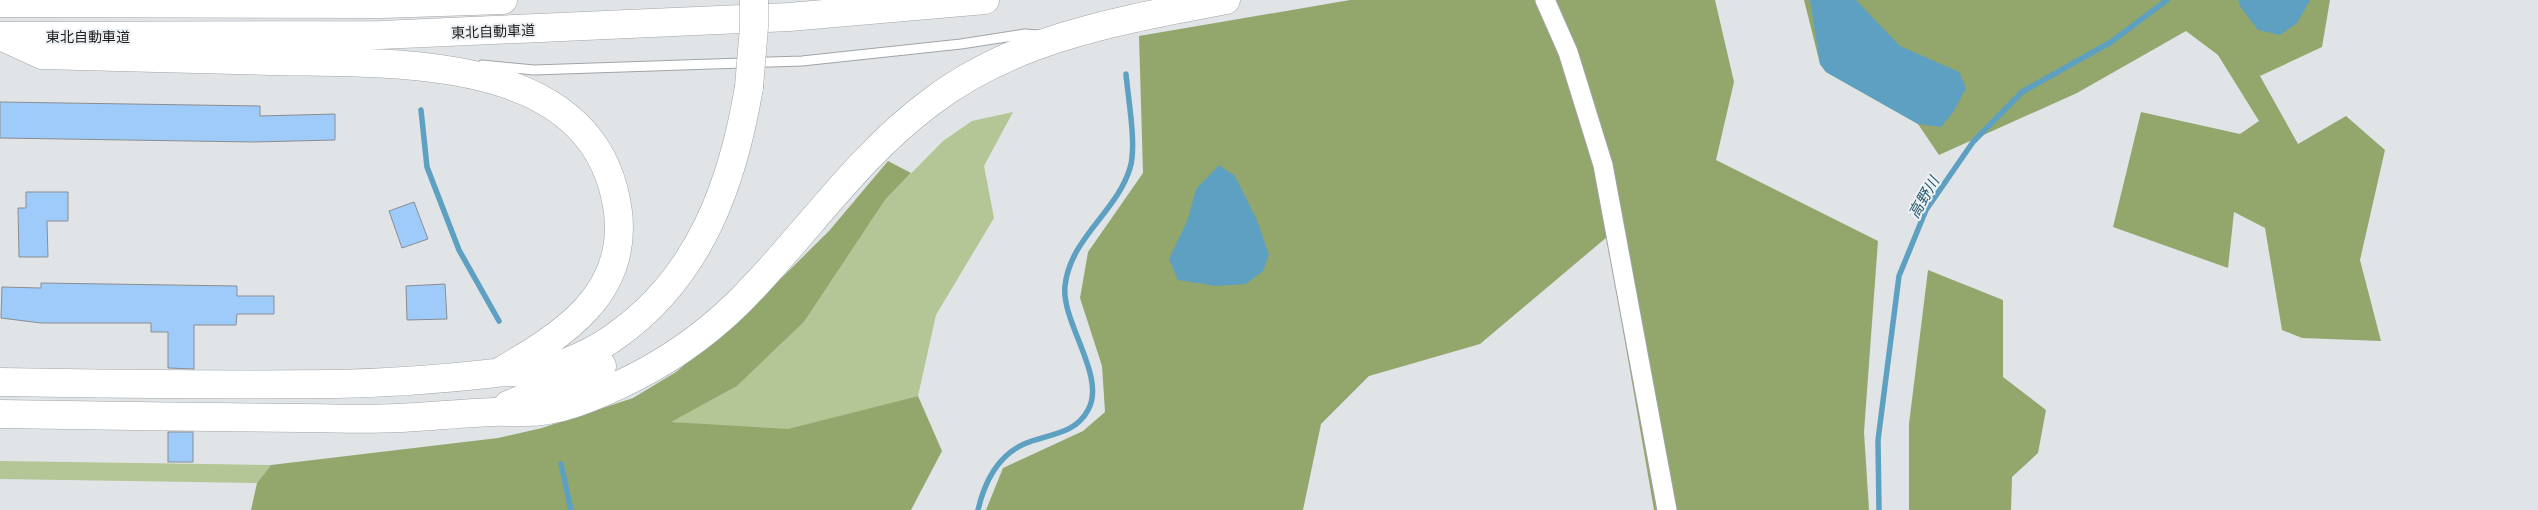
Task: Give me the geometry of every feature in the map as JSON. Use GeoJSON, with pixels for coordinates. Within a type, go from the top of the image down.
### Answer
{"type":"FeatureCollection","features":[{"type":"Feature","properties":{"kind":"highway"},"geometry":{"type":"LineString","coordinates":[[0,3],[382,4],[503,0]]}},
{"type":"Feature","properties":{"kind":"highway"},"geometry":{"type":"LineString","coordinates":[[493,412],[525,396],[566,383],[600,367],[644,338],[685,296],[718,248],[742,196],[753,160],[758,86],[754,0]]}},
{"type":"Feature","properties":{"kind":"highway"},"geometry":{"type":"LineString","coordinates":[[0,382],[178,386],[383,383],[453,379],[500,372],[535,371],[569,361],[616,336],[657,301],[705,235],[718,205],[758,86],[771,54],[771,0]]}},
{"type":"Feature","properties":{"kind":"highway","name":"東北自動車道"},"geometry":{"type":"LineString","coordinates":[[0,36],[254,37],[419,34],[779,18],[985,0]]}},
{"type":"Feature","properties":{"kind":"highway"},"geometry":{"type":"LineString","coordinates":[[0,414],[392,419],[493,412],[531,412],[564,406],[620,384],[681,351],[735,306],[768,272],[833,195],[908,121],[932,101],[991,64],[1057,37],[1140,16],[1226,0]]}},
{"type":"Feature","properties":{"kind":"highway"},"geometry":{"type":"LineString","coordinates":[[0,36],[42,55],[376,64],[460,70],[520,88],[548,103],[570,119],[590,141],[605,166],[616,199],[618,242],[605,284],[575,323],[500,372]]}},
{"type":"Feature","properties":{"kind":"street"},"geometry":{"type":"LineString","coordinates":[[1545,0],[1568,52],[1603,165],[1667,510]]}},
{"type":"Feature","properties":{"kind":"lane"},"geometry":{"type":"LineString","coordinates":[[460,70],[468,63],[534,70],[802,61],[961,44],[1025,34],[1057,37]]}},
{"type":"Feature","properties":{"kind":"green space"},"geometry":{"type":"Polygon","coordinates":[[[1350,0],[1715,0],[1734,82],[1716,160],[1878,241],[1864,432],[1869,510],[1654,510],[1607,237],[1480,344],[1369,376],[1321,424],[1303,510],[986,510],[1003,468],[1083,431],[1105,412],[1102,366],[1080,298],[1088,252],[1143,173],[1139,36],[1350,0]]]}},
{"type":"Feature","properties":{"kind":"green space"},"geometry":{"type":"Polygon","coordinates":[[[1804,0],[2330,0],[2322,47],[2260,76],[2298,144],[2346,116],[2385,150],[2360,260],[2381,341],[2302,338],[2282,330],[2265,228],[2234,212],[2228,268],[2113,227],[2141,112],[2240,134],[2259,121],[2218,55],[2186,31],[2077,93],[1939,155],[1918,124],[1826,72],[1820,64],[1804,0]]]}},
{"type":"Feature","properties":{"kind":"green space"},"geometry":{"type":"Polygon","coordinates":[[[1013,112],[984,166],[994,218],[936,315],[918,396],[782,431],[670,422],[737,386],[804,322],[885,200],[943,141],[972,121],[1013,112]]]}},
{"type":"Feature","properties":{"kind":"green space"},"geometry":{"type":"Polygon","coordinates":[[[888,161],[911,173],[885,200],[804,322],[737,386],[671,422],[788,429],[918,396],[942,451],[911,510],[251,510],[257,483],[271,465],[498,438],[542,428],[633,398],[676,372],[740,319],[829,231],[888,161]]]}},
{"type":"Feature","properties":{"kind":"green space"},"geometry":{"type":"Polygon","coordinates":[[[1928,270],[2003,300],[2003,377],[2046,410],[2038,453],[2012,477],[2011,510],[1909,510],[1909,424],[1928,270]]]}},
{"type":"Feature","properties":{"kind":"green space"},"geometry":{"type":"Polygon","coordinates":[[[0,461],[271,465],[257,483],[0,479],[0,461]]]}},
{"type":"Feature","properties":{"kind":"water"},"geometry":{"type":"Polygon","coordinates":[[[1810,0],[1856,0],[1900,46],[1959,72],[1966,88],[1954,111],[1941,127],[1918,124],[1826,72],[1820,64],[1810,0]]]}},
{"type":"Feature","properties":{"kind":"water"},"geometry":{"type":"Polygon","coordinates":[[[2238,0],[2310,0],[2297,23],[2280,35],[2258,30],[2240,6],[2238,0]]]}},
{"type":"Feature","properties":{"kind":"water"},"geometry":{"type":"Polygon","coordinates":[[[1219,165],[1235,176],[1257,220],[1269,255],[1263,271],[1246,284],[1216,286],[1178,280],[1169,259],[1188,219],[1196,189],[1219,165]]]}},
{"type":"Feature","properties":{"kind":"building"},"geometry":{"type":"Polygon","coordinates":[[[0,102],[260,106],[260,116],[335,114],[335,140],[253,142],[0,138],[0,102]]]}},
{"type":"Feature","properties":{"kind":"building"},"geometry":{"type":"Polygon","coordinates":[[[26,192],[68,192],[68,221],[47,221],[48,257],[19,257],[18,208],[26,208],[26,192]]]}},
{"type":"Feature","properties":{"kind":"building"},"geometry":{"type":"Polygon","coordinates":[[[414,202],[428,239],[402,248],[389,211],[414,202]]]}},
{"type":"Feature","properties":{"kind":"building"},"geometry":{"type":"Polygon","coordinates":[[[41,283],[237,286],[237,296],[274,296],[274,314],[237,314],[236,325],[194,325],[194,369],[168,368],[168,332],[151,332],[151,323],[41,323],[1,318],[2,287],[41,288],[41,283]]]}},
{"type":"Feature","properties":{"kind":"building"},"geometry":{"type":"Polygon","coordinates":[[[445,284],[447,319],[407,320],[406,286],[445,284]]]}},
{"type":"Feature","properties":{"kind":"building"},"geometry":{"type":"Polygon","coordinates":[[[168,432],[193,432],[193,462],[168,462],[168,432]]]}},
{"type":"Feature","properties":{"kind":"waterway","name":"高野川"},"geometry":{"type":"LineString","coordinates":[[1879,510],[1878,440],[1899,276],[1926,210],[1973,142],[2022,92],[2111,42],[2167,0]]}},
{"type":"Feature","properties":{"kind":"waterway"},"geometry":{"type":"LineString","coordinates":[[978,510],[988,481],[999,463],[1006,456],[1024,444],[1068,429],[1076,424],[1088,410],[1092,397],[1092,382],[1070,316],[1065,286],[1075,254],[1124,184],[1130,168],[1133,147],[1126,74]]}},
{"type":"Feature","properties":{"kind":"waterway"},"geometry":{"type":"LineString","coordinates":[[421,110],[427,167],[459,250],[499,321]]}},
{"type":"Feature","properties":{"kind":"waterway"},"geometry":{"type":"LineString","coordinates":[[561,464],[571,510]]}}]}
